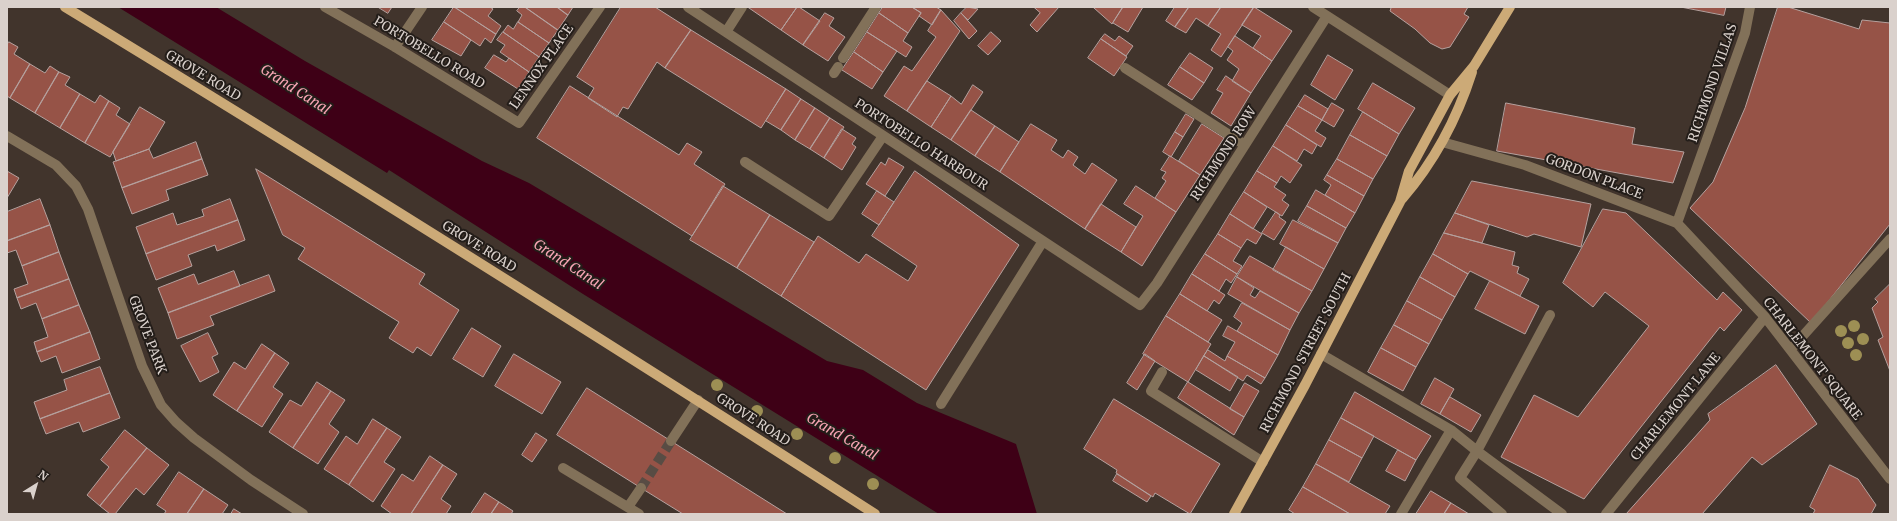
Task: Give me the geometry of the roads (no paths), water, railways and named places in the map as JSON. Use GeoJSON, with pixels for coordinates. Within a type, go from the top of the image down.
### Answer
{"type":"FeatureCollection","features":[{"type":"Feature","properties":{"kind":"main road","name":"GROVE ROAD"},"geometry":{"type":"LineString","coordinates":[[65,7],[262,126],[698,400],[875,514]]}},
{"type":"Feature","properties":{"kind":"main road","name":"RICHMOND STREET SOUTH"},"geometry":{"type":"LineString","coordinates":[[1234,514],[1321,354],[1400,202],[1409,171],[1450,96],[1474,66],[1510,7]]}},
{"type":"Feature","properties":{"kind":"main road","name":"RICHMOND STREET SOUTH"},"geometry":{"type":"LineString","coordinates":[[1400,202],[1419,179],[1442,142],[1462,103],[1474,66]]}},
{"type":"Feature","properties":{"kind":"street","name":"PORTOBELLO ROAD"},"geometry":{"type":"LineString","coordinates":[[325,7],[395,47],[519,123]]}},
{"type":"Feature","properties":{"kind":"street"},"geometry":{"type":"LineString","coordinates":[[395,47],[422,7]]}},
{"type":"Feature","properties":{"kind":"street","name":"LENNOX PLACE"},"geometry":{"type":"LineString","coordinates":[[519,123],[600,7]]}},
{"type":"Feature","properties":{"kind":"street","name":"PORTOBELLO HARBOUR"},"geometry":{"type":"LineString","coordinates":[[688,7],[1140,305]]}},
{"type":"Feature","properties":{"kind":"street"},"geometry":{"type":"LineString","coordinates":[[726,32],[742,7]]}},
{"type":"Feature","properties":{"kind":"street"},"geometry":{"type":"LineString","coordinates":[[844,58],[876,7]]}},
{"type":"Feature","properties":{"kind":"street"},"geometry":{"type":"LineString","coordinates":[[1312,7],[1450,96]]}},
{"type":"Feature","properties":{"kind":"street","name":"RICHMOND VILLAS"},"geometry":{"type":"LineString","coordinates":[[1677,223],[1745,33],[1750,7]]}},
{"type":"Feature","properties":{"kind":"street","name":"RICHMOND ROW"},"geometry":{"type":"LineString","coordinates":[[1140,305],[1156,284],[1327,16]]}},
{"type":"Feature","properties":{"kind":"street"},"geometry":{"type":"LineString","coordinates":[[1125,68],[1245,145]]}},
{"type":"Feature","properties":{"kind":"street","name":"GROVE PARK"},"geometry":{"type":"LineString","coordinates":[[7,136],[56,165],[76,186],[88,209],[142,366],[161,404],[176,422],[194,438],[251,480],[303,514]]}},
{"type":"Feature","properties":{"kind":"street"},"geometry":{"type":"LineString","coordinates":[[745,162],[829,216],[883,136]]}},
{"type":"Feature","properties":{"kind":"street","name":"GORDON PLACE"},"geometry":{"type":"LineString","coordinates":[[1442,142],[1525,164],[1677,223]]}},
{"type":"Feature","properties":{"kind":"street","name":"CHARLEMONT SQUARE"},"geometry":{"type":"LineString","coordinates":[[1677,223],[1765,317],[1890,479]]}},
{"type":"Feature","properties":{"kind":"street"},"geometry":{"type":"LineString","coordinates":[[1791,350],[1890,239]]}},
{"type":"Feature","properties":{"kind":"street"},"geometry":{"type":"LineString","coordinates":[[941,404],[1044,241]]}},
{"type":"Feature","properties":{"kind":"street"},"geometry":{"type":"LineString","coordinates":[[1502,514],[1460,478],[1477,451],[1550,315]]}},
{"type":"Feature","properties":{"kind":"street","name":"CHARLEMONT LANE"},"geometry":{"type":"LineString","coordinates":[[1606,514],[1765,317]]}},
{"type":"Feature","properties":{"kind":"street"},"geometry":{"type":"LineString","coordinates":[[1321,354],[1451,430],[1562,514]]}},
{"type":"Feature","properties":{"kind":"street"},"geometry":{"type":"LineString","coordinates":[[1162,372],[1151,391],[1263,462]]}},
{"type":"Feature","properties":{"kind":"street"},"geometry":{"type":"LineString","coordinates":[[671,442],[698,400]]}},
{"type":"Feature","properties":{"kind":"street"},"geometry":{"type":"LineString","coordinates":[[1401,514],[1451,430]]}},
{"type":"Feature","properties":{"kind":"street"},"geometry":{"type":"LineString","coordinates":[[563,468],[639,514]]}},
{"type":"Feature","properties":{"kind":"street"},"geometry":{"type":"LineString","coordinates":[[628,507],[641,488]]}},
{"type":"Feature","properties":{"kind":"water","name":"Grand Canal"},"geometry":{"type":"Polygon","coordinates":[[[118,7],[216,7],[305,61],[482,161],[529,183],[827,361],[863,370],[917,403],[1016,444],[1037,514],[939,514],[583,294],[389,170],[387,173],[118,7]]]}},
{"type":"Feature","properties":{"kind":"tunnel"},"geometry":{"type":"LineString","coordinates":[[641,488],[671,441]]}}]}
